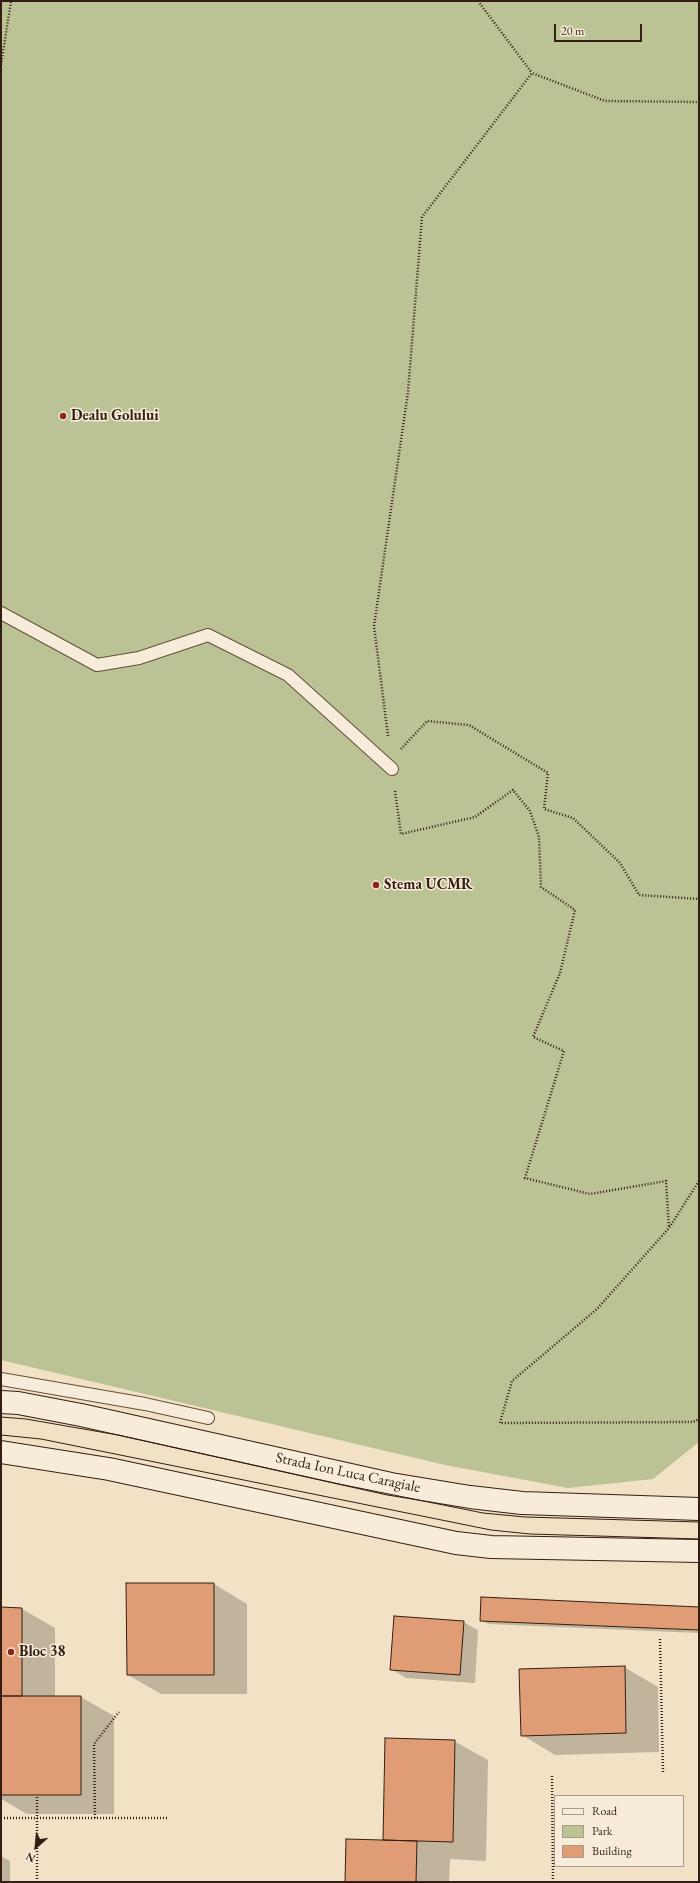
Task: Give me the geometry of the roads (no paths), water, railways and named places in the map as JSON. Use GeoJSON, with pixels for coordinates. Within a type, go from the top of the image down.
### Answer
{"type":"FeatureCollection","features":[{"type":"Feature","properties":{"kind":"main road","name":"Strada Ion Luca Caragiale"},"geometry":{"type":"LineString","coordinates":[[1,1402],[81,1414],[391,1484],[470,1497],[522,1503],[693,1506]]}},
{"type":"Feature","properties":{"kind":"main road"},"geometry":{"type":"LineString","coordinates":[[1,1452],[109,1469],[456,1543],[491,1547],[699,1551]]}},
{"type":"Feature","properties":{"kind":"lane"},"geometry":{"type":"LineString","coordinates":[[1,613],[97,665],[139,658],[208,635],[288,675],[392,764]]}},
{"type":"Feature","properties":{"kind":"lane"},"geometry":{"type":"LineString","coordinates":[[1,1379],[145,1404],[208,1418]]}},
{"type":"Feature","properties":{"kind":"tram line"},"geometry":{"type":"LineString","coordinates":[[1,1417],[26,1419],[118,1435],[339,1484],[483,1513],[525,1517],[699,1522]]}},
{"type":"Feature","properties":{"kind":"tram line"},"geometry":{"type":"LineString","coordinates":[[1,1435],[41,1439],[491,1530],[530,1534],[699,1539]]}},
{"type":"Feature","properties":{"kind":"place","name":"Dealu Golului"},"geometry":{"type":"Point","coordinates":[63,416]}},
{"type":"Feature","properties":{"kind":"place","name":"Stema UCMR"},"geometry":{"type":"Point","coordinates":[376,885]}},
{"type":"Feature","properties":{"kind":"place","name":"Bloc 38"},"geometry":{"type":"Point","coordinates":[11,1652]}}]}
